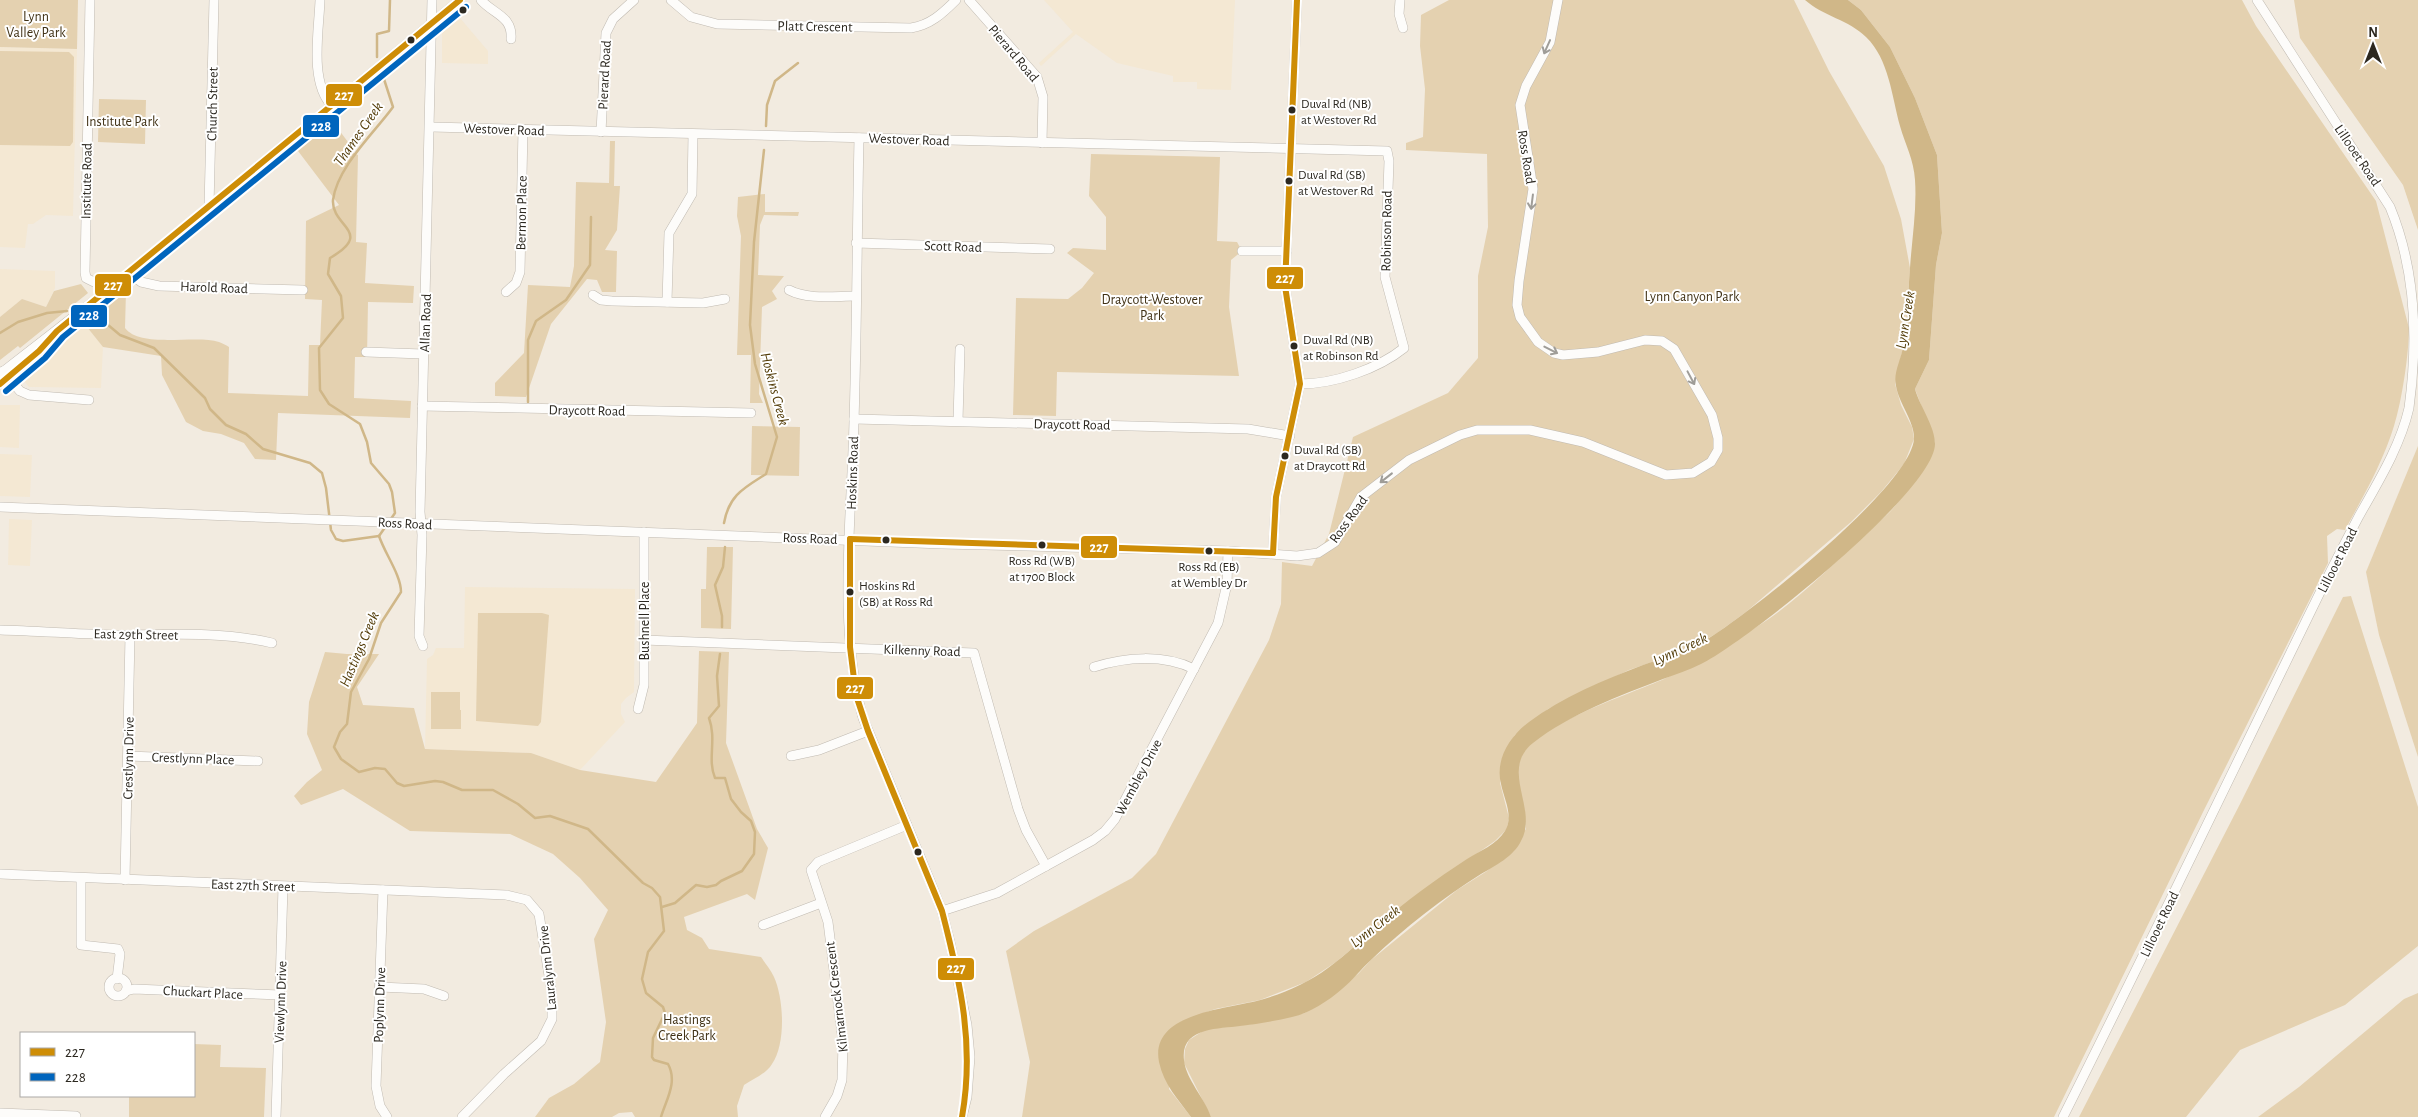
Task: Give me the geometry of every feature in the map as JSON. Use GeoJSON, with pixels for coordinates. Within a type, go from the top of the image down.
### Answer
{"type":"FeatureCollection","features":[{"type":"Feature","properties":{"kind":"street","name":"Institute Road"},"geometry":{"type":"LineString","coordinates":[[90,0],[84,272],[86,278],[96,283],[105,293]]}},
{"type":"Feature","properties":{"kind":"street","name":"Church Street"},"geometry":{"type":"LineString","coordinates":[[209,208],[214,0]]}},
{"type":"Feature","properties":{"kind":"street"},"geometry":{"type":"LineString","coordinates":[[320,0],[318,75],[323,93],[332,106]]}},
{"type":"Feature","properties":{"kind":"street","name":"Allan Road"},"geometry":{"type":"LineString","coordinates":[[423,646],[419,636],[420,512],[432,0]]}},
{"type":"Feature","properties":{"kind":"street"},"geometry":{"type":"LineString","coordinates":[[0,384],[4,374],[39,351],[57,331],[460,0]]}},
{"type":"Feature","properties":{"kind":"street"},"geometry":{"type":"LineString","coordinates":[[481,0],[487,7],[500,13],[507,22],[512,31],[511,39]]}},
{"type":"Feature","properties":{"kind":"street","name":"Pierard Road"},"geometry":{"type":"LineString","coordinates":[[601,132],[606,33],[613,19],[634,0]]}},
{"type":"Feature","properties":{"kind":"street","name":"Platt Crescent"},"geometry":{"type":"LineString","coordinates":[[671,0],[691,17],[717,24],[911,28],[922,27],[932,21],[956,0]]}},
{"type":"Feature","properties":{"kind":"street","name":"Pierard Road"},"geometry":{"type":"LineString","coordinates":[[969,0],[1037,77],[1043,97],[1042,143]]}},
{"type":"Feature","properties":{"kind":"street"},"geometry":{"type":"LineString","coordinates":[[1274,553],[1276,497],[1300,384],[1285,286],[1297,0]]}},
{"type":"Feature","properties":{"kind":"street"},"geometry":{"type":"LineString","coordinates":[[1400,0],[1399,14],[1403,28]]}},
{"type":"Feature","properties":{"kind":"street","name":"Ross Road"},"geometry":{"type":"LineString","coordinates":[[0,507],[644,532],[1228,551],[1297,556],[1318,553],[1335,542],[1362,497],[1409,460],[1460,435],[1477,430],[1530,430],[1583,442],[1654,471],[1673,476],[1704,469],[1718,450],[1718,438],[1712,415],[1678,354],[1668,344],[1656,340],[1645,340],[1598,352],[1563,355],[1554,353],[1542,345],[1520,317],[1517,306],[1519,281],[1533,189],[1520,105],[1526,86],[1550,42],[1558,0]]}},
{"type":"Feature","properties":{"kind":"street","name":"Lillooet Road"},"geometry":{"type":"LineString","coordinates":[[2063,1117],[2164,915],[2338,554],[2395,449],[2405,421],[2414,380],[2416,310],[2402,237],[2390,207],[2257,0]]}},
{"type":"Feature","properties":{"kind":"street","name":"Westover Road"},"geometry":{"type":"LineString","coordinates":[[430,126],[1042,143],[1291,149],[1298,147],[1387,151]]}},
{"type":"Feature","properties":{"kind":"street","name":"Bermon Place"},"geometry":{"type":"LineString","coordinates":[[506,292],[516,283],[520,272],[523,129]]}},
{"type":"Feature","properties":{"kind":"street"},"geometry":{"type":"LineString","coordinates":[[667,302],[669,233],[692,194],[693,134]]}},
{"type":"Feature","properties":{"kind":"street","name":"Hoskins Road"},"geometry":{"type":"LineString","coordinates":[[859,138],[850,539],[850,647],[856,695],[868,731],[942,911],[969,1039],[969,1080],[962,1117]]}},
{"type":"Feature","properties":{"kind":"street","name":"Robinson Road"},"geometry":{"type":"LineString","coordinates":[[1300,384],[1318,384],[1348,376],[1390,357],[1404,348],[1385,277],[1389,160],[1387,151]]}},
{"type":"Feature","properties":{"kind":"street","name":"Scott Road"},"geometry":{"type":"LineString","coordinates":[[856,243],[1050,249]]}},
{"type":"Feature","properties":{"kind":"street"},"geometry":{"type":"LineString","coordinates":[[1242,251],[1287,251]]}},
{"type":"Feature","properties":{"kind":"street","name":"Harold Road"},"geometry":{"type":"LineString","coordinates":[[129,273],[140,282],[159,286],[302,290]]}},
{"type":"Feature","properties":{"kind":"street"},"geometry":{"type":"LineString","coordinates":[[789,290],[798,295],[807,296],[856,296]]}},
{"type":"Feature","properties":{"kind":"street"},"geometry":{"type":"LineString","coordinates":[[593,295],[601,300],[612,301],[702,303],[725,299]]}},
{"type":"Feature","properties":{"kind":"street"},"geometry":{"type":"LineString","coordinates":[[958,421],[960,349]]}},
{"type":"Feature","properties":{"kind":"street"},"geometry":{"type":"LineString","coordinates":[[366,352],[424,354]]}},
{"type":"Feature","properties":{"kind":"street"},"geometry":{"type":"LineString","coordinates":[[4,374],[20,391],[29,395],[89,400]]}},
{"type":"Feature","properties":{"kind":"street","name":"Draycott Road"},"geometry":{"type":"LineString","coordinates":[[422,406],[751,413]]}},
{"type":"Feature","properties":{"kind":"street","name":"Draycott Road"},"geometry":{"type":"LineString","coordinates":[[854,419],[1248,428],[1290,436]]}},
{"type":"Feature","properties":{"kind":"street","name":"Bushnell Place"},"geometry":{"type":"LineString","coordinates":[[638,709],[644,685],[644,532]]}},
{"type":"Feature","properties":{"kind":"street","name":"Wembley Drive"},"geometry":{"type":"LineString","coordinates":[[942,911],[997,893],[1093,840],[1105,831],[1115,819],[1218,623],[1227,584],[1228,551]]}},
{"type":"Feature","properties":{"kind":"street","name":"East 29th Street"},"geometry":{"type":"LineString","coordinates":[[0,630],[130,634],[160,633],[252,638],[272,642]]}},
{"type":"Feature","properties":{"kind":"street","name":"Crestlynn Drive"},"geometry":{"type":"LineString","coordinates":[[125,880],[130,634]]}},
{"type":"Feature","properties":{"kind":"street","name":"Kilkenny Road"},"geometry":{"type":"LineString","coordinates":[[644,640],[974,653],[1018,809],[1026,830],[1046,866]]}},
{"type":"Feature","properties":{"kind":"street"},"geometry":{"type":"LineString","coordinates":[[1094,667],[1110,662],[1149,658],[1178,663],[1194,669]]}},
{"type":"Feature","properties":{"kind":"street"},"geometry":{"type":"LineString","coordinates":[[791,756],[819,750],[868,731]]}},
{"type":"Feature","properties":{"kind":"street","name":"Crestlynn Place"},"geometry":{"type":"LineString","coordinates":[[128,756],[258,761]]}},
{"type":"Feature","properties":{"kind":"street","name":"Kilmarnock Crescent"},"geometry":{"type":"LineString","coordinates":[[825,1117],[837,1096],[842,1080],[844,1061],[828,922],[811,873],[813,866],[907,825]]}},
{"type":"Feature","properties":{"kind":"street","name":"East 27th Street"},"geometry":{"type":"LineString","coordinates":[[0,874],[506,895]]}},
{"type":"Feature","properties":{"kind":"street"},"geometry":{"type":"LineString","coordinates":[[81,878],[81,945],[118,950],[120,954],[117,979]]}},
{"type":"Feature","properties":{"kind":"street","name":"Viewlynn Drive"},"geometry":{"type":"LineString","coordinates":[[276,1117],[283,887]]}},
{"type":"Feature","properties":{"kind":"street","name":"Poplynn Drive"},"geometry":{"type":"LineString","coordinates":[[383,890],[376,1086],[380,1106],[388,1117]]}},
{"type":"Feature","properties":{"kind":"street","name":"Lauralynn Drive"},"geometry":{"type":"LineString","coordinates":[[462,1117],[504,1074],[541,1041],[552,1019],[552,994],[539,914],[528,900],[506,895]]}},
{"type":"Feature","properties":{"kind":"street"},"geometry":{"type":"LineString","coordinates":[[763,925],[822,903]]}},
{"type":"Feature","properties":{"kind":"street"},"geometry":{"type":"LineString","coordinates":[[117,979],[124,981],[126,991],[120,996],[111,992],[111,982],[117,979]]}},
{"type":"Feature","properties":{"kind":"street"},"geometry":{"type":"LineString","coordinates":[[380,987],[424,989],[444,996]]}},
{"type":"Feature","properties":{"kind":"street","name":"Chuckart Place"},"geometry":{"type":"LineString","coordinates":[[126,991],[134,989],[280,995]]}},
{"type":"Feature","properties":{"kind":"street"},"geometry":{"type":"LineString","coordinates":[[0,1113],[76,1116]]}},
{"type":"Feature","properties":{"kind":"shaded area"},"geometry":{"type":"Polygon","coordinates":[[[1044,0],[1235,0],[1231,90],[1197,89],[1197,82],[1173,82],[1173,76],[1117,63],[1076,34],[1041,66],[1039,63],[1073,32],[1044,0]]]}},
{"type":"Feature","properties":{"kind":"shaded area"},"geometry":{"type":"Polygon","coordinates":[[[1805,0],[1848,0],[1861,10],[1890,47],[1915,98],[1937,155],[1942,233],[1936,265],[1929,360],[1915,389],[1933,430],[1935,444],[1927,466],[1905,495],[1873,528],[1835,563],[1757,627],[1701,664],[1579,714],[1533,743],[1523,754],[1519,765],[1519,777],[1526,816],[1525,829],[1518,846],[1504,860],[1452,893],[1410,925],[1367,963],[1337,993],[1318,1006],[1299,1015],[1279,1020],[1212,1029],[1194,1036],[1188,1041],[1184,1049],[1185,1067],[1211,1117],[1191,1117],[1172,1091],[1161,1070],[1159,1045],[1167,1032],[1179,1022],[1196,1015],[1264,999],[1289,990],[1313,978],[1341,958],[1421,891],[1493,843],[1502,836],[1509,819],[1501,784],[1500,766],[1502,758],[1510,742],[1522,728],[1555,705],[1584,690],[1643,665],[1690,649],[1718,632],[1748,611],[1820,552],[1855,520],[1885,488],[1906,461],[1914,439],[1914,433],[1895,381],[1903,347],[1906,317],[1915,202],[1913,166],[1900,126],[1889,79],[1874,46],[1852,26],[1805,0]]]}},
{"type":"Feature","properties":{"kind":"shaded area"},"geometry":{"type":"Polygon","coordinates":[[[460,18],[488,51],[488,64],[442,63],[442,33],[460,18]]]}},
{"type":"Feature","properties":{"kind":"shaded area"},"geometry":{"type":"Polygon","coordinates":[[[0,47],[77,49],[73,216],[46,215],[33,224],[28,224],[25,248],[0,247],[0,47]]]}},
{"type":"Feature","properties":{"kind":"shaded area"},"geometry":{"type":"Polygon","coordinates":[[[0,269],[55,271],[55,288],[46,307],[22,299],[0,317],[0,269]]]}},
{"type":"Feature","properties":{"kind":"shaded area"},"geometry":{"type":"Polygon","coordinates":[[[85,324],[103,347],[101,388],[29,387],[22,378],[85,324]]]}},
{"type":"Feature","properties":{"kind":"shaded area"},"geometry":{"type":"Polygon","coordinates":[[[0,405],[20,405],[19,448],[0,447],[0,405]]]}},
{"type":"Feature","properties":{"kind":"shaded area"},"geometry":{"type":"Polygon","coordinates":[[[0,454],[32,455],[30,497],[0,496],[0,454]]]}},
{"type":"Feature","properties":{"kind":"shaded area"},"geometry":{"type":"Polygon","coordinates":[[[9,519],[32,520],[30,566],[8,565],[9,519]]]}},
{"type":"Feature","properties":{"kind":"shaded area"},"geometry":{"type":"Polygon","coordinates":[[[465,587],[635,589],[634,692],[621,704],[621,714],[625,722],[580,770],[531,753],[425,749],[427,659],[433,655],[436,648],[464,648],[465,587]]]}},
{"type":"Feature","properties":{"kind":"green space","name":"Lynn Valley Park"},"geometry":{"type":"Polygon","coordinates":[[[0,0],[78,0],[77,49],[0,47],[0,0]]]}},
{"type":"Feature","properties":{"kind":"green space","name":"Lynn Canyon Park"},"geometry":{"type":"Polygon","coordinates":[[[1449,0],[1794,0],[1829,71],[1884,166],[1901,219],[1910,268],[1902,352],[1895,384],[1901,405],[1912,427],[1914,439],[1904,464],[1881,492],[1851,522],[1746,612],[1692,648],[1629,670],[1548,709],[1515,735],[1508,746],[1500,783],[1509,818],[1507,829],[1495,841],[1410,900],[1336,962],[1306,982],[1260,1000],[1215,1009],[1181,1022],[1169,1089],[1191,1117],[1022,1117],[1030,1062],[1006,951],[1034,931],[1132,878],[1156,854],[1269,640],[1281,604],[1282,562],[1312,566],[1329,534],[1353,437],[1448,393],[1478,358],[1478,276],[1488,227],[1487,154],[1406,150],[1406,143],[1423,137],[1425,89],[1420,46],[1421,15],[1449,0]]]}},
{"type":"Feature","properties":{"kind":"green space"},"geometry":{"type":"Polygon","coordinates":[[[1848,0],[2242,0],[2256,26],[2376,201],[2409,328],[2400,404],[2394,426],[2378,466],[2345,530],[2337,529],[2327,536],[2328,563],[2205,808],[2054,1117],[1211,1117],[1184,1063],[1185,1049],[1189,1040],[1206,1029],[1252,1024],[1305,1013],[1358,974],[1371,960],[1457,890],[1487,871],[1526,829],[1518,772],[1522,755],[1532,743],[1566,721],[1664,679],[1687,667],[1770,618],[1813,584],[1892,510],[1901,499],[1935,442],[1915,389],[1929,360],[1936,265],[1942,233],[1937,155],[1915,98],[1890,47],[1861,10],[1848,0]]]}},
{"type":"Feature","properties":{"kind":"green space"},"geometry":{"type":"Polygon","coordinates":[[[2294,0],[2418,0],[2418,230],[2403,185],[2300,38],[2294,0]]]}},
{"type":"Feature","properties":{"kind":"green space"},"geometry":{"type":"Polygon","coordinates":[[[0,51],[69,52],[74,57],[73,142],[70,146],[0,145],[0,51]]]}},
{"type":"Feature","properties":{"kind":"green space","name":"Institute Park"},"geometry":{"type":"Polygon","coordinates":[[[99,99],[146,100],[145,144],[98,142],[99,99]]]}},
{"type":"Feature","properties":{"kind":"green space"},"geometry":{"type":"Polygon","coordinates":[[[330,118],[351,146],[351,152],[358,155],[356,242],[367,243],[365,283],[414,286],[413,303],[368,302],[367,357],[355,357],[354,398],[411,401],[410,418],[278,413],[276,460],[255,459],[244,443],[221,434],[203,431],[186,422],[162,375],[161,356],[103,347],[83,322],[122,288],[126,291],[125,328],[133,334],[156,340],[209,340],[229,347],[228,393],[308,396],[309,345],[320,345],[322,300],[305,299],[306,221],[339,205],[295,147],[330,118]]]}},
{"type":"Feature","properties":{"kind":"green space"},"geometry":{"type":"Polygon","coordinates":[[[610,141],[615,141],[614,186],[620,186],[617,230],[605,250],[617,251],[616,292],[602,292],[597,280],[587,279],[551,324],[526,397],[495,396],[495,383],[524,353],[528,285],[570,287],[574,266],[576,182],[609,183],[610,141]]]}},
{"type":"Feature","properties":{"kind":"green space","name":"Draycott-Westover Park"},"geometry":{"type":"Polygon","coordinates":[[[1091,154],[1220,157],[1217,241],[1237,242],[1242,251],[1231,260],[1229,307],[1239,376],[1057,372],[1056,416],[1013,415],[1016,298],[1068,299],[1082,288],[1094,273],[1067,253],[1073,248],[1106,250],[1106,217],[1089,196],[1091,154]]]}},
{"type":"Feature","properties":{"kind":"green space"},"geometry":{"type":"Polygon","coordinates":[[[765,194],[765,212],[799,212],[798,216],[764,215],[760,225],[758,275],[784,276],[772,291],[777,299],[762,307],[759,394],[763,403],[750,403],[751,355],[737,355],[741,236],[737,216],[738,197],[765,194]]]}},
{"type":"Feature","properties":{"kind":"green space"},"geometry":{"type":"Polygon","coordinates":[[[81,284],[88,293],[20,348],[18,346],[0,360],[0,317],[22,299],[46,307],[54,291],[81,284]]]}},
{"type":"Feature","properties":{"kind":"green space"},"geometry":{"type":"Polygon","coordinates":[[[752,426],[800,427],[799,476],[751,475],[752,426]]]}},
{"type":"Feature","properties":{"kind":"green space"},"geometry":{"type":"Polygon","coordinates":[[[2418,446],[2418,757],[2379,635],[2366,572],[2418,446]]]}},
{"type":"Feature","properties":{"kind":"green space"},"geometry":{"type":"Polygon","coordinates":[[[707,547],[733,547],[731,629],[701,628],[701,589],[706,589],[707,547]]]}},
{"type":"Feature","properties":{"kind":"green space"},"geometry":{"type":"Polygon","coordinates":[[[2351,596],[2418,807],[2418,946],[2345,1005],[2240,1050],[2186,1117],[2079,1117],[2240,804],[2343,597],[2351,596]]]}},
{"type":"Feature","properties":{"kind":"green space"},"geometry":{"type":"Polygon","coordinates":[[[478,613],[542,613],[549,615],[541,722],[538,726],[476,721],[478,613]]]}},
{"type":"Feature","properties":{"kind":"green space","name":"Hastings Creek Park"},"geometry":{"type":"Polygon","coordinates":[[[699,651],[729,652],[726,743],[757,829],[768,848],[755,900],[747,894],[684,917],[687,930],[702,938],[709,949],[761,957],[770,969],[780,997],[782,1021],[780,1045],[777,1055],[766,1071],[744,1085],[737,1106],[738,1117],[635,1117],[632,1112],[619,1113],[612,1117],[535,1117],[549,1098],[574,1084],[600,1062],[606,1022],[594,939],[608,910],[580,878],[553,854],[510,834],[410,831],[343,789],[301,805],[294,796],[322,770],[307,734],[309,702],[325,652],[379,654],[357,687],[363,705],[414,708],[425,749],[531,753],[580,770],[656,782],[697,723],[699,651]]]}},
{"type":"Feature","properties":{"kind":"green space"},"geometry":{"type":"Polygon","coordinates":[[[431,692],[460,692],[460,710],[431,710],[431,692]]]}},
{"type":"Feature","properties":{"kind":"green space"},"geometry":{"type":"Polygon","coordinates":[[[431,710],[461,710],[461,729],[431,729],[431,710]]]}},
{"type":"Feature","properties":{"kind":"green space"},"geometry":{"type":"Polygon","coordinates":[[[2418,993],[2418,1117],[2258,1117],[2299,1087],[2404,999],[2418,993]]]}},
{"type":"Feature","properties":{"kind":"green space"},"geometry":{"type":"Polygon","coordinates":[[[195,1044],[221,1045],[220,1067],[266,1068],[264,1117],[129,1117],[129,1097],[195,1097],[195,1044]]]}},
{"type":"Feature","properties":{"kind":"waterway","name":"Thames Creek"},"geometry":{"type":"LineString","coordinates":[[377,57],[377,34],[389,31],[390,0]]}},
{"type":"Feature","properties":{"kind":"waterway","name":"Hoskins Creek"},"geometry":{"type":"LineString","coordinates":[[766,126],[767,105],[775,81],[798,63]]}},
{"type":"Feature","properties":{"kind":"waterway","name":"Thames Creek"},"geometry":{"type":"LineString","coordinates":[[379,536],[395,513],[392,492],[389,484],[371,463],[367,442],[360,424],[329,404],[320,390],[319,348],[343,318],[341,296],[328,274],[330,258],[343,249],[349,242],[350,235],[334,209],[333,200],[336,188],[349,163],[393,107],[383,76]]}},
{"type":"Feature","properties":{"kind":"waterway","name":"Hoskins Creek"},"geometry":{"type":"LineString","coordinates":[[724,523],[726,513],[739,493],[766,474],[777,437],[755,364],[750,325],[754,242],[764,150]]}},
{"type":"Feature","properties":{"kind":"waterway"},"geometry":{"type":"LineString","coordinates":[[528,402],[528,340],[536,321],[566,300],[590,265],[591,217]]}},
{"type":"Feature","properties":{"kind":"waterway","name":"Hastings Creek"},"geometry":{"type":"LineString","coordinates":[[0,333],[18,322],[47,313],[67,311]]}},
{"type":"Feature","properties":{"kind":"waterway","name":"Hastings Creek"},"geometry":{"type":"LineString","coordinates":[[95,314],[120,335],[154,348],[205,398],[210,409],[226,425],[246,434],[263,449],[310,463],[322,473],[326,488],[331,530],[336,539],[343,541],[379,536]]}},
{"type":"Feature","properties":{"kind":"waterway","name":"Hastings Creek"},"geometry":{"type":"LineString","coordinates":[[379,536],[396,572],[401,592],[381,623],[369,659],[351,692],[347,724],[340,732],[334,747],[341,759],[359,772],[375,768],[385,769],[397,783],[404,786],[435,781],[443,782],[462,790],[493,790],[518,804],[535,818],[550,816],[588,829],[660,897],[664,931],[648,952],[642,979],[646,993],[663,1007],[665,1013],[653,1038],[652,1057],[654,1060],[668,1064],[672,1077],[670,1091],[661,1117]]}},
{"type":"Feature","properties":{"kind":"waterway","name":"Hoskins Creek"},"geometry":{"type":"LineString","coordinates":[[722,627],[722,616],[715,585],[723,567],[725,547]]}},
{"type":"Feature","properties":{"kind":"waterway","name":"Hoskins Creek"},"geometry":{"type":"LineString","coordinates":[[662,907],[675,903],[696,885],[707,887],[716,885],[742,871],[754,854],[755,832],[751,821],[731,799],[725,778],[715,778],[713,771],[712,734],[709,718],[719,706],[717,676],[720,654]]}},
{"type":"Feature","properties":{"kind":"transit line","name":"227"},"geometry":{"type":"LineString","coordinates":[[0,384],[39,351],[57,331],[460,0]]}},
{"type":"Feature","properties":{"kind":"transit line","name":"227"},"geometry":{"type":"LineString","coordinates":[[1273,553],[1276,497],[1300,384],[1285,286],[1297,0]]}},
{"type":"Feature","properties":{"kind":"transit line","name":"228"},"geometry":{"type":"LineString","coordinates":[[6,391],[45,358],[63,337],[466,7]]}},
{"type":"Feature","properties":{"kind":"transit line","name":"227"},"geometry":{"type":"LineString","coordinates":[[850,539],[850,647],[856,695],[868,731],[942,911],[949,937],[960,988],[966,1038],[966,1090],[962,1117]]}},
{"type":"Feature","properties":{"kind":"transit line","name":"227"},"geometry":{"type":"LineString","coordinates":[[850,539],[1273,553]]}},
{"type":"Feature","properties":{"kind":"place","name":"Duval Rd (NB) at Westover Rd"},"geometry":{"type":"Point","coordinates":[1292,110]}},
{"type":"Feature","properties":{"kind":"place","name":"Duval Rd (SB) at Westover Rd"},"geometry":{"type":"Point","coordinates":[1289,181]}},
{"type":"Feature","properties":{"kind":"place","name":"Duval Rd (NB) at Robinson Rd"},"geometry":{"type":"Point","coordinates":[1294,346]}},
{"type":"Feature","properties":{"kind":"place","name":"Duval Rd (SB) at Draycott Rd"},"geometry":{"type":"Point","coordinates":[1285,456]}},
{"type":"Feature","properties":{"kind":"place","name":"Ross Rd (WB) at 1700 Block"},"geometry":{"type":"Point","coordinates":[1042,545]}},
{"type":"Feature","properties":{"kind":"place","name":"Ross Rd (EB) at Wembley Dr"},"geometry":{"type":"Point","coordinates":[1209,551]}},
{"type":"Feature","properties":{"kind":"place","name":"Hoskins Rd (SB) at Ross Rd"},"geometry":{"type":"Point","coordinates":[850,592]}},
{"type":"Feature","properties":{"kind":"water label","name":"Lynn Creek"},"geometry":{"type":"Point","coordinates":[1905,320]}},
{"type":"Feature","properties":{"kind":"water label","name":"Lynn Creek"},"geometry":{"type":"Point","coordinates":[1680,649]}},
{"type":"Feature","properties":{"kind":"water label","name":"Lynn Creek"},"geometry":{"type":"Point","coordinates":[1375,926]}}]}
